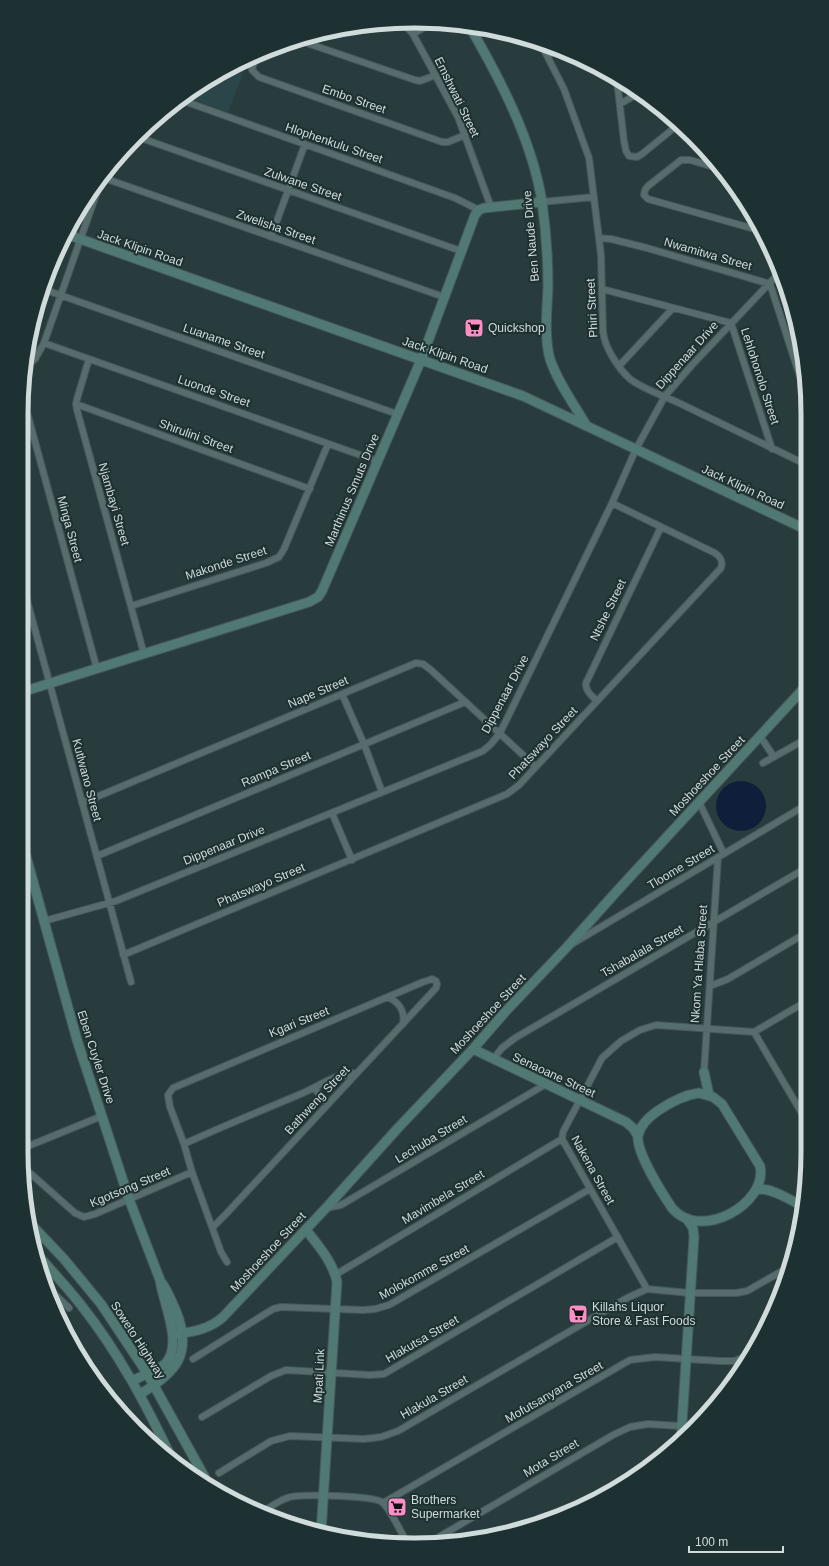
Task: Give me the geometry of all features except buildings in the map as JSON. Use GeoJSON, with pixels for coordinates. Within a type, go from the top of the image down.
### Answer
{"type":"FeatureCollection","features":[{"type":"Feature","properties":{"kind":"street","name":"Emshwati Street"},"geometry":{"type":"LineString","coordinates":[[408,28],[413,34],[436,75],[465,135],[491,207]]}},
{"type":"Feature","properties":{"kind":"street"},"geometry":{"type":"LineString","coordinates":[[413,34],[422,28]]}},
{"type":"Feature","properties":{"kind":"street","name":"Ben Naude Drive"},"geometry":{"type":"LineString","coordinates":[[473,32],[498,79],[517,119],[531,156],[542,202],[548,267],[548,348],[556,374],[586,426]]}},
{"type":"Feature","properties":{"kind":"street"},"geometry":{"type":"LineString","coordinates":[[307,43],[415,80],[420,81],[436,75]]}},
{"type":"Feature","properties":{"kind":"street","name":"Phiri Street"},"geometry":{"type":"LineString","coordinates":[[545,51],[564,89],[586,147],[591,167],[599,238],[604,338],[610,352],[619,366],[634,381],[801,462]]}},
{"type":"Feature","properties":{"kind":"street"},"geometry":{"type":"LineString","coordinates":[[548,56],[551,53]]}},
{"type":"Feature","properties":{"kind":"street","name":"Embo Street"},"geometry":{"type":"LineString","coordinates":[[254,63],[252,70],[259,77],[442,142],[448,142],[465,135]]}},
{"type":"Feature","properties":{"kind":"street"},"geometry":{"type":"LineString","coordinates":[[618,86],[627,154],[631,157],[637,157],[674,128]]}},
{"type":"Feature","properties":{"kind":"street"},"geometry":{"type":"LineString","coordinates":[[620,104],[633,96]]}},
{"type":"Feature","properties":{"kind":"street","name":"Hlophenkulu Street"},"geometry":{"type":"LineString","coordinates":[[187,102],[455,198],[478,210]]}},
{"type":"Feature","properties":{"kind":"street","name":"Zulwane Street"},"geometry":{"type":"LineString","coordinates":[[143,139],[461,251]]}},
{"type":"Feature","properties":{"kind":"street"},"geometry":{"type":"LineString","coordinates":[[271,237],[304,144]]}},
{"type":"Feature","properties":{"kind":"street"},"geometry":{"type":"LineString","coordinates":[[710,166],[690,160],[681,160],[648,186],[644,192],[646,197],[753,229]]}},
{"type":"Feature","properties":{"kind":"street","name":"Zwelisha Street"},"geometry":{"type":"LineString","coordinates":[[109,178],[444,297]]}},
{"type":"Feature","properties":{"kind":"street"},"geometry":{"type":"LineString","coordinates":[[478,210],[491,207],[594,197]]}},
{"type":"Feature","properties":{"kind":"street"},"geometry":{"type":"LineString","coordinates":[[31,362],[35,359],[44,343],[59,295],[94,198]]}},
{"type":"Feature","properties":{"kind":"street","name":"Marthinus Smuts Drive"},"geometry":{"type":"LineString","coordinates":[[28,690],[309,602],[318,597],[322,591],[421,360],[470,223],[478,210]]}},
{"type":"Feature","properties":{"kind":"street","name":"Jack Klipin Road"},"geometry":{"type":"LineString","coordinates":[[72,236],[523,396],[801,527]]}},
{"type":"Feature","properties":{"kind":"street","name":"Nwamitwa Street"},"geometry":{"type":"LineString","coordinates":[[599,238],[611,239],[646,248],[770,284]]}},
{"type":"Feature","properties":{"kind":"street","name":"Dippenaar Drive"},"geometry":{"type":"LineString","coordinates":[[44,921],[108,903],[482,751],[491,744],[500,733],[612,503],[636,449],[665,396],[731,323],[776,277]]}},
{"type":"Feature","properties":{"kind":"street"},"geometry":{"type":"LineString","coordinates":[[770,284],[799,372]]}},
{"type":"Feature","properties":{"kind":"street","name":"Lehlohonolo Street"},"geometry":{"type":"LineString","coordinates":[[602,289],[731,323],[772,449]]}},
{"type":"Feature","properties":{"kind":"street","name":"Luaname Street"},"geometry":{"type":"LineString","coordinates":[[49,291],[397,414]]}},
{"type":"Feature","properties":{"kind":"street"},"geometry":{"type":"LineString","coordinates":[[619,366],[673,308]]}},
{"type":"Feature","properties":{"kind":"street","name":"Luonde Street"},"geometry":{"type":"LineString","coordinates":[[44,343],[377,461]]}},
{"type":"Feature","properties":{"kind":"street"},"geometry":{"type":"LineString","coordinates":[[76,404],[89,359]]}},
{"type":"Feature","properties":{"kind":"street","name":"Shirulini Street"},"geometry":{"type":"LineString","coordinates":[[76,404],[310,489]]}},
{"type":"Feature","properties":{"kind":"street","name":"Njambayi Street"},"geometry":{"type":"LineString","coordinates":[[76,404],[144,654]]}},
{"type":"Feature","properties":{"kind":"street","name":"Minga Street"},"geometry":{"type":"LineString","coordinates":[[28,416],[97,669]]}},
{"type":"Feature","properties":{"kind":"street","name":"Makonde Street"},"geometry":{"type":"LineString","coordinates":[[131,606],[266,563],[279,556],[284,549],[328,444]]}},
{"type":"Feature","properties":{"kind":"street","name":"Phatswayo Street"},"geometry":{"type":"LineString","coordinates":[[123,955],[507,794],[519,785],[720,568],[722,560],[715,553],[612,503]]}},
{"type":"Feature","properties":{"kind":"street","name":"Ntshe Street"},"geometry":{"type":"LineString","coordinates":[[598,701],[588,692],[585,687],[586,683],[661,527]]}},
{"type":"Feature","properties":{"kind":"street","name":"Kutlwano Street"},"geometry":{"type":"LineString","coordinates":[[28,605],[97,856],[108,903],[131,982]]}},
{"type":"Feature","properties":{"kind":"street","name":"Nape Street"},"geometry":{"type":"LineString","coordinates":[[82,803],[416,663],[423,664],[431,670],[536,767]]}},
{"type":"Feature","properties":{"kind":"street","name":"Moshoeshoe Street"},"geometry":{"type":"LineString","coordinates":[[173,1334],[183,1333],[218,1322],[306,1230],[398,1128],[473,1050],[506,1011],[568,947],[616,891],[801,691]]}},
{"type":"Feature","properties":{"kind":"street"},"geometry":{"type":"LineString","coordinates":[[342,694],[364,744],[382,792]]}},
{"type":"Feature","properties":{"kind":"street","name":"Rampa Street"},"geometry":{"type":"LineString","coordinates":[[97,856],[465,702]]}},
{"type":"Feature","properties":{"kind":"street"},"geometry":{"type":"LineString","coordinates":[[760,736],[774,757]]}},
{"type":"Feature","properties":{"kind":"street"},"geometry":{"type":"LineString","coordinates":[[763,764],[801,742]]}},
{"type":"Feature","properties":{"kind":"street","name":"Nkom Ya Hlaba Street"},"geometry":{"type":"LineString","coordinates":[[695,1094],[700,1085],[704,1072],[714,921],[721,856],[699,802]]}},
{"type":"Feature","properties":{"kind":"street","name":"Tloome Street"},"geometry":{"type":"LineString","coordinates":[[568,947],[801,808]]}},
{"type":"Feature","properties":{"kind":"street"},"geometry":{"type":"LineString","coordinates":[[332,813],[352,860]]}},
{"type":"Feature","properties":{"kind":"street","name":"Eben Cuyler Drive"},"geometry":{"type":"LineString","coordinates":[[28,863],[76,1034],[129,1199],[160,1280],[174,1307],[183,1333],[182,1349],[174,1366],[154,1386],[140,1394]]}},
{"type":"Feature","properties":{"kind":"street","name":"Tshabalala Street"},"geometry":{"type":"LineString","coordinates":[[493,1059],[502,1048],[515,1038],[801,871]]}},
{"type":"Feature","properties":{"kind":"street"},"geometry":{"type":"LineString","coordinates":[[710,986],[728,979],[801,936]]}},
{"type":"Feature","properties":{"kind":"street","name":"Kgari Street"},"geometry":{"type":"LineString","coordinates":[[184,1144],[170,1107],[168,1095],[173,1088],[432,979],[436,982],[436,988]]}},
{"type":"Feature","properties":{"kind":"street","name":"Bathweng Street"},"geometry":{"type":"LineString","coordinates":[[213,1227],[436,988]]}},
{"type":"Feature","properties":{"kind":"street"},"geometry":{"type":"LineString","coordinates":[[388,997],[397,1002],[402,1009],[404,1015],[403,1024]]}},
{"type":"Feature","properties":{"kind":"street"},"geometry":{"type":"LineString","coordinates":[[801,1005],[754,1032],[801,1112]]}},
{"type":"Feature","properties":{"kind":"street","name":"Nakena Street"},"geometry":{"type":"LineString","coordinates":[[647,1289],[562,1139],[563,1132],[602,1058],[621,1041],[640,1030],[656,1025],[754,1032]]}},
{"type":"Feature","properties":{"kind":"street","name":"Senaoane Street"},"geometry":{"type":"LineString","coordinates":[[473,1050],[626,1122],[633,1128],[638,1136]]}},
{"type":"Feature","properties":{"kind":"street","name":"Nkom Ya Hlaba Street"},"geometry":{"type":"LineString","coordinates":[[704,1072],[709,1095]]}},
{"type":"Feature","properties":{"kind":"street"},"geometry":{"type":"LineString","coordinates":[[227,1262],[192,1172],[184,1144],[314,1088],[335,1076],[347,1073],[357,1073]]}},
{"type":"Feature","properties":{"kind":"street","name":"Lechuba Street"},"geometry":{"type":"LineString","coordinates":[[326,1208],[341,1206],[546,1084]]}},
{"type":"Feature","properties":{"kind":"street"},"geometry":{"type":"LineString","coordinates":[[314,1088],[328,1104]]}},
{"type":"Feature","properties":{"kind":"street"},"geometry":{"type":"LineString","coordinates":[[761,1177],[755,1190],[746,1201],[731,1213],[714,1221],[707,1222],[687,1219],[676,1213],[665,1197],[642,1156],[638,1136],[644,1123],[652,1115],[671,1103],[695,1094],[709,1095],[717,1099],[727,1110],[760,1166],[761,1177],[772,1192]]}},
{"type":"Feature","properties":{"kind":"street"},"geometry":{"type":"LineString","coordinates":[[28,1146],[102,1116]]}},
{"type":"Feature","properties":{"kind":"street","name":"Senaoane Street"},"geometry":{"type":"LineString","coordinates":[[626,1122],[644,1123]]}},
{"type":"Feature","properties":{"kind":"street","name":"Mavimbela Street"},"geometry":{"type":"LineString","coordinates":[[335,1275],[562,1139]]}},
{"type":"Feature","properties":{"kind":"street","name":"Kgotsong Street"},"geometry":{"type":"LineString","coordinates":[[29,1172],[80,1216],[87,1217],[192,1172]]}},
{"type":"Feature","properties":{"kind":"street"},"geometry":{"type":"LineString","coordinates":[[755,1190],[761,1188],[798,1204]]}},
{"type":"Feature","properties":{"kind":"street","name":"Molokomme Street"},"geometry":{"type":"LineString","coordinates":[[193,1359],[274,1309],[281,1307],[375,1310],[389,1305],[590,1189]]}},
{"type":"Feature","properties":{"kind":"street"},"geometry":{"type":"LineString","coordinates":[[682,1431],[694,1237],[693,1228],[687,1219]]}},
{"type":"Feature","properties":{"kind":"street"},"geometry":{"type":"LineString","coordinates":[[694,1237],[707,1222]]}},
{"type":"Feature","properties":{"kind":"street","name":"Soweto Highway"},"geometry":{"type":"LineString","coordinates":[[35,1229],[93,1293],[154,1386],[201,1474]]}},
{"type":"Feature","properties":{"kind":"street","name":"Mpati Link"},"geometry":{"type":"LineString","coordinates":[[306,1230],[324,1254],[335,1275],[337,1290],[322,1527]]}},
{"type":"Feature","properties":{"kind":"street","name":"Hlakutsa Street"},"geometry":{"type":"LineString","coordinates":[[202,1417],[278,1373],[286,1370],[370,1375],[384,1374],[618,1237]]}},
{"type":"Feature","properties":{"kind":"street"},"geometry":{"type":"LineString","coordinates":[[45,1264],[81,1306],[102,1334],[140,1394],[166,1447]]}},
{"type":"Feature","properties":{"kind":"street"},"geometry":{"type":"LineString","coordinates":[[647,1289],[718,1294],[746,1291],[781,1272]]}},
{"type":"Feature","properties":{"kind":"street","name":"Eben Cuyler Drive"},"geometry":{"type":"LineString","coordinates":[[132,1381],[164,1365],[170,1358],[174,1344],[160,1280]]}},
{"type":"Feature","properties":{"kind":"street","name":"Hlakula Street"},"geometry":{"type":"LineString","coordinates":[[218,1473],[271,1441],[280,1438],[290,1436],[364,1439],[381,1437],[398,1431],[626,1298],[647,1289]]}},
{"type":"Feature","properties":{"kind":"street"},"geometry":{"type":"LineString","coordinates":[[56,1295],[69,1308]]}},
{"type":"Feature","properties":{"kind":"street","name":"Mofutsanyana Street"},"geometry":{"type":"LineString","coordinates":[[384,1503],[630,1360],[655,1357],[720,1361],[735,1360],[741,1357]]}},
{"type":"Feature","properties":{"kind":"street","name":"Mota Street"},"geometry":{"type":"LineString","coordinates":[[440,1537],[613,1435],[630,1427],[648,1424],[686,1427]]}},
{"type":"Feature","properties":{"kind":"street"},"geometry":{"type":"LineString","coordinates":[[268,1509],[287,1498],[294,1496],[324,1496],[379,1500],[384,1503],[404,1538]]}},
{"type":"Feature","properties":{"kind":"shaded area"},"geometry":{"type":"Polygon","coordinates":[[[245,67],[228,112],[191,99],[221,80],[245,67]]]}},
{"type":"Feature","properties":{"kind":"water"},"geometry":{"type":"Polygon","coordinates":[[[741,781],[750,783],[761,792],[766,806],[764,815],[755,826],[741,831],[732,829],[721,820],[716,806],[718,797],[727,786],[741,781]]]}},
{"type":"Feature","properties":{"kind":"place","name":"Quickshop"},"geometry":{"type":"Point","coordinates":[474,328]}},
{"type":"Feature","properties":{"kind":"place","name":"Killahs Liquor Store & Fast Foods"},"geometry":{"type":"Point","coordinates":[578,1314]}},
{"type":"Feature","properties":{"kind":"place","name":"Brothers Supermarket"},"geometry":{"type":"Point","coordinates":[397,1507]}}]}
